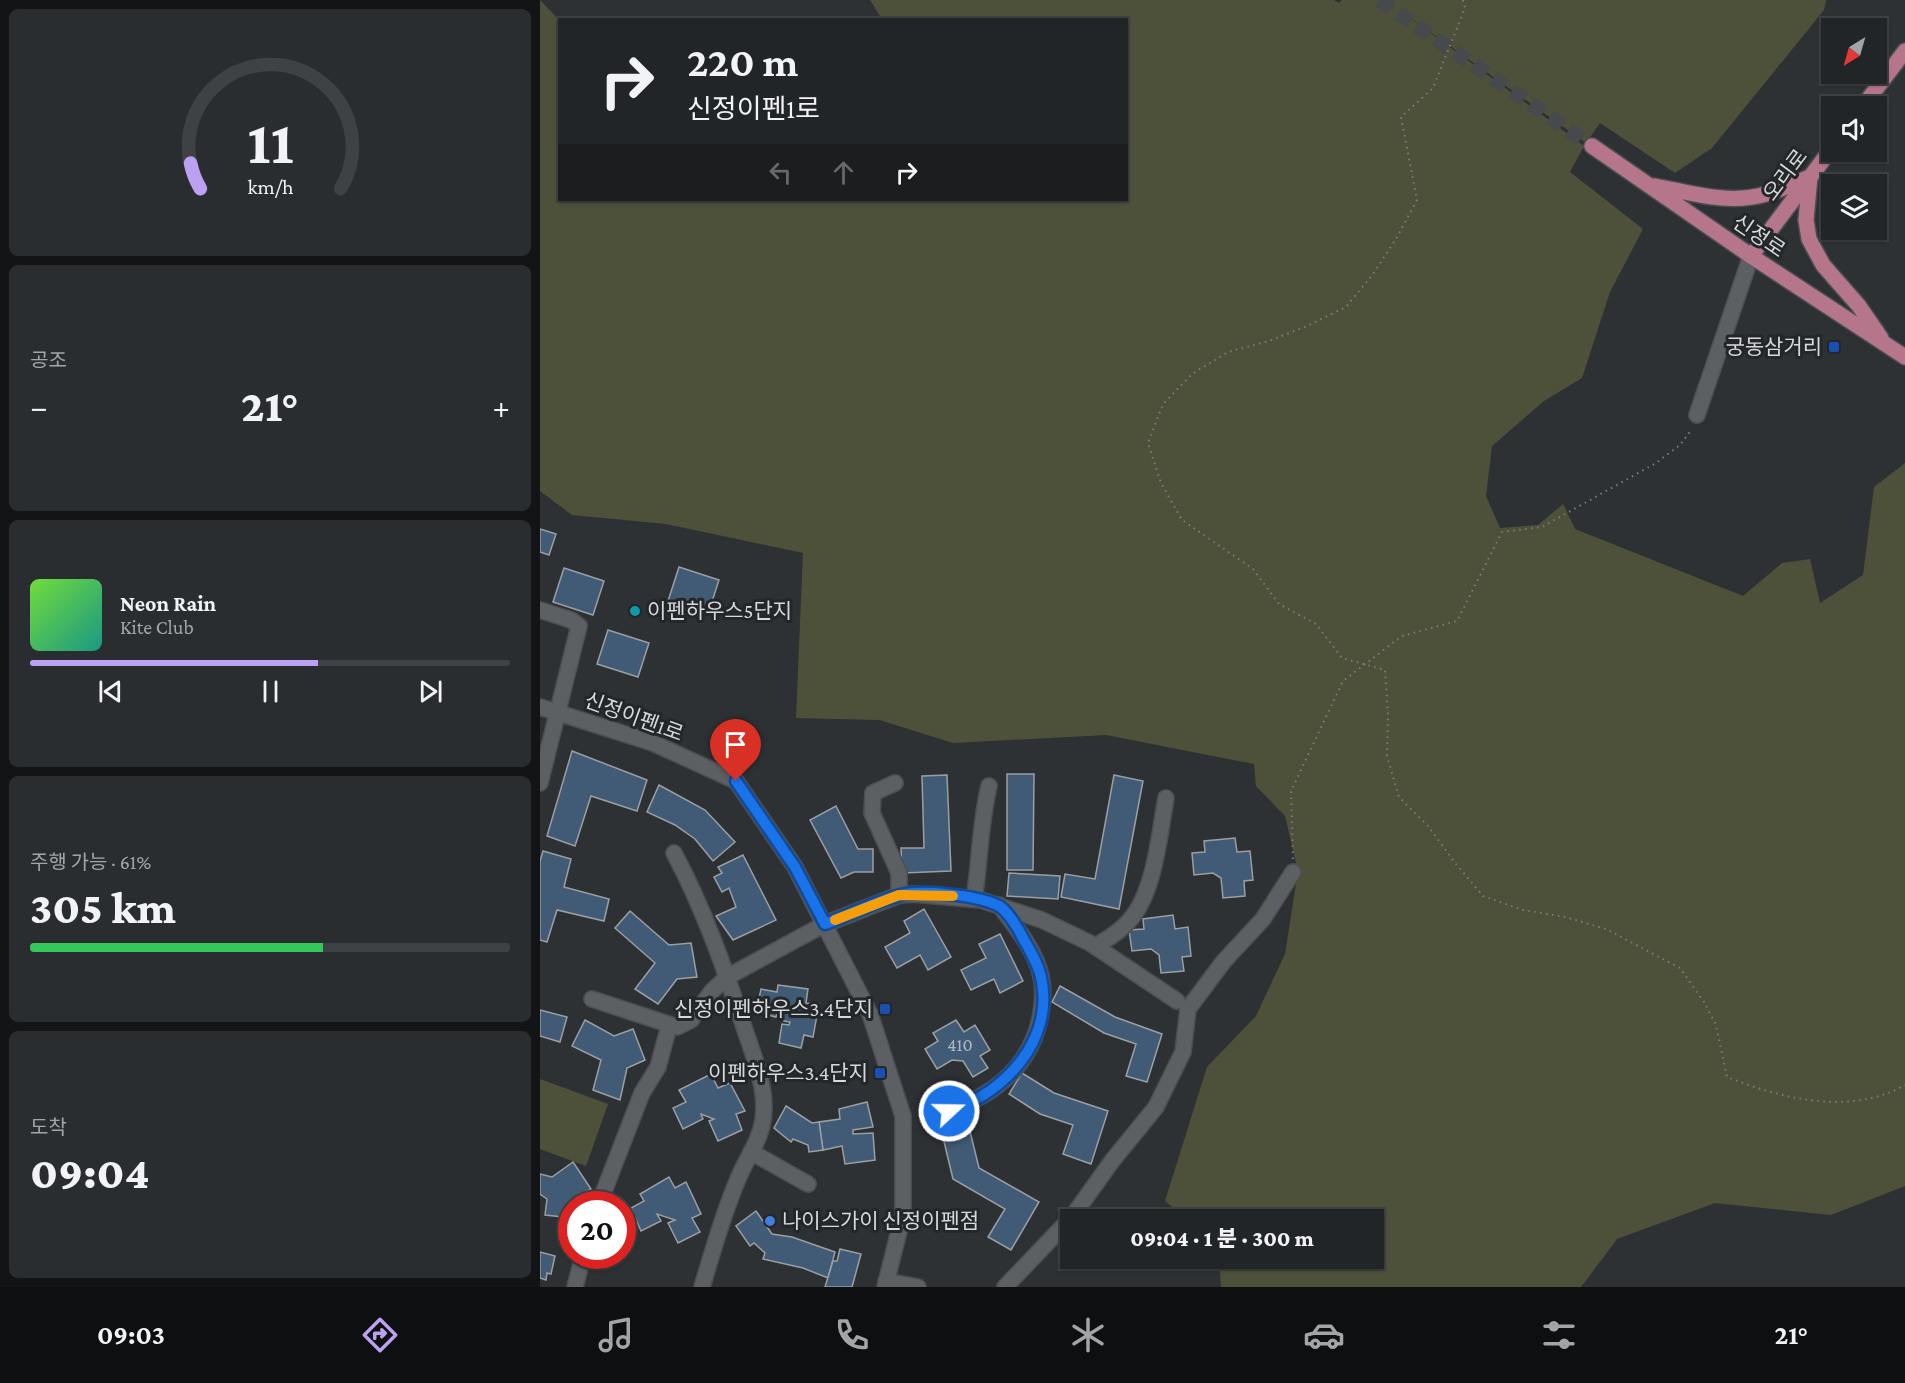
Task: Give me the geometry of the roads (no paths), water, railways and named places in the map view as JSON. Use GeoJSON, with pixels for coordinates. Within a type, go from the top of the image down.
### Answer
{"type":"FeatureCollection","features":[{"type":"Feature","properties":{"kind":"main road"},"geometry":{"type":"LineString","coordinates":[[1871,96],[1905,51]]}},
{"type":"Feature","properties":{"kind":"main road","name":"신정로"},"geometry":{"type":"LineString","coordinates":[[1592,146],[1751,256],[1905,357]]}},
{"type":"Feature","properties":{"kind":"main road","name":"오리로"},"geometry":{"type":"LineString","coordinates":[[1751,256],[1821,162]]}},
{"type":"Feature","properties":{"kind":"main road"},"geometry":{"type":"LineString","coordinates":[[1647,184],[1706,196],[1744,199],[1766,195],[1810,177],[1806,220],[1809,239],[1815,254],[1859,306],[1886,345]]}},
{"type":"Feature","properties":{"kind":"street"},"geometry":{"type":"LineString","coordinates":[[1697,415],[1751,256]]}},
{"type":"Feature","properties":{"kind":"street"},"geometry":{"type":"LineString","coordinates":[[540,610],[571,620],[579,626],[540,783]]}},
{"type":"Feature","properties":{"kind":"street","name":"신정이펜1로"},"geometry":{"type":"LineString","coordinates":[[540,707],[653,743],[736,781],[795,867],[870,1014],[903,1116],[903,1215],[886,1284]]}},
{"type":"Feature","properties":{"kind":"street"},"geometry":{"type":"LineString","coordinates":[[895,783],[873,793],[871,803],[872,813],[899,873],[899,895]]}},
{"type":"Feature","properties":{"kind":"street"},"geometry":{"type":"LineString","coordinates":[[974,899],[981,854],[984,807],[989,786]]}},
{"type":"Feature","properties":{"kind":"street"},"geometry":{"type":"LineString","coordinates":[[1096,946],[1129,922],[1141,904],[1148,888],[1166,798]]}},
{"type":"Feature","properties":{"kind":"street"},"geometry":{"type":"LineString","coordinates":[[674,853],[692,888],[728,977],[757,1066],[764,1105],[763,1121],[723,1215],[702,1287]]}},
{"type":"Feature","properties":{"kind":"street"},"geometry":{"type":"LineString","coordinates":[[1005,1287],[1072,1217],[1156,1107],[1183,1052],[1188,1009],[1224,961],[1263,919],[1293,872]]}},
{"type":"Feature","properties":{"kind":"street"},"geometry":{"type":"LineString","coordinates":[[592,999],[677,1027],[692,1020],[712,991],[728,977],[825,924],[899,895],[940,895],[999,905],[1065,929],[1096,946],[1177,1001]]}},
{"type":"Feature","properties":{"kind":"street"},"geometry":{"type":"LineString","coordinates":[[934,1114],[966,1106],[990,1092],[1016,1069],[1034,1041],[1043,998],[1042,978],[1035,959],[1021,934],[999,905]]}},
{"type":"Feature","properties":{"kind":"street"},"geometry":{"type":"LineString","coordinates":[[603,1191],[642,1093],[658,1067],[669,1026]]}},
{"type":"Feature","properties":{"kind":"street"},"geometry":{"type":"LineString","coordinates":[[751,1152],[808,1184]]}},
{"type":"Feature","properties":{"kind":"street"},"geometry":{"type":"LineString","coordinates":[[575,1287],[580,1269]]}},
{"type":"Feature","properties":{"kind":"street"},"geometry":{"type":"LineString","coordinates":[[886,1284],[918,1287]]}},
{"type":"Feature","properties":{"kind":"tunnel"},"geometry":{"type":"LineString","coordinates":[[1379,0],[1592,146]]}},
{"type":"Feature","properties":{"kind":"place","name":"궁동삼거리"},"geometry":{"type":"Point","coordinates":[1834,347]}},
{"type":"Feature","properties":{"kind":"place","name":"이펜하우스5단지"},"geometry":{"type":"Point","coordinates":[635,611]}},
{"type":"Feature","properties":{"kind":"place","name":"신정이펜하우스3.4단지"},"geometry":{"type":"Point","coordinates":[885,1009]}},
{"type":"Feature","properties":{"kind":"place","name":"이펜하우스3.4단지"},"geometry":{"type":"Point","coordinates":[880,1073]}},
{"type":"Feature","properties":{"kind":"place","name":"나이스가이 신정이펜점"},"geometry":{"type":"Point","coordinates":[770,1221]}}]}
